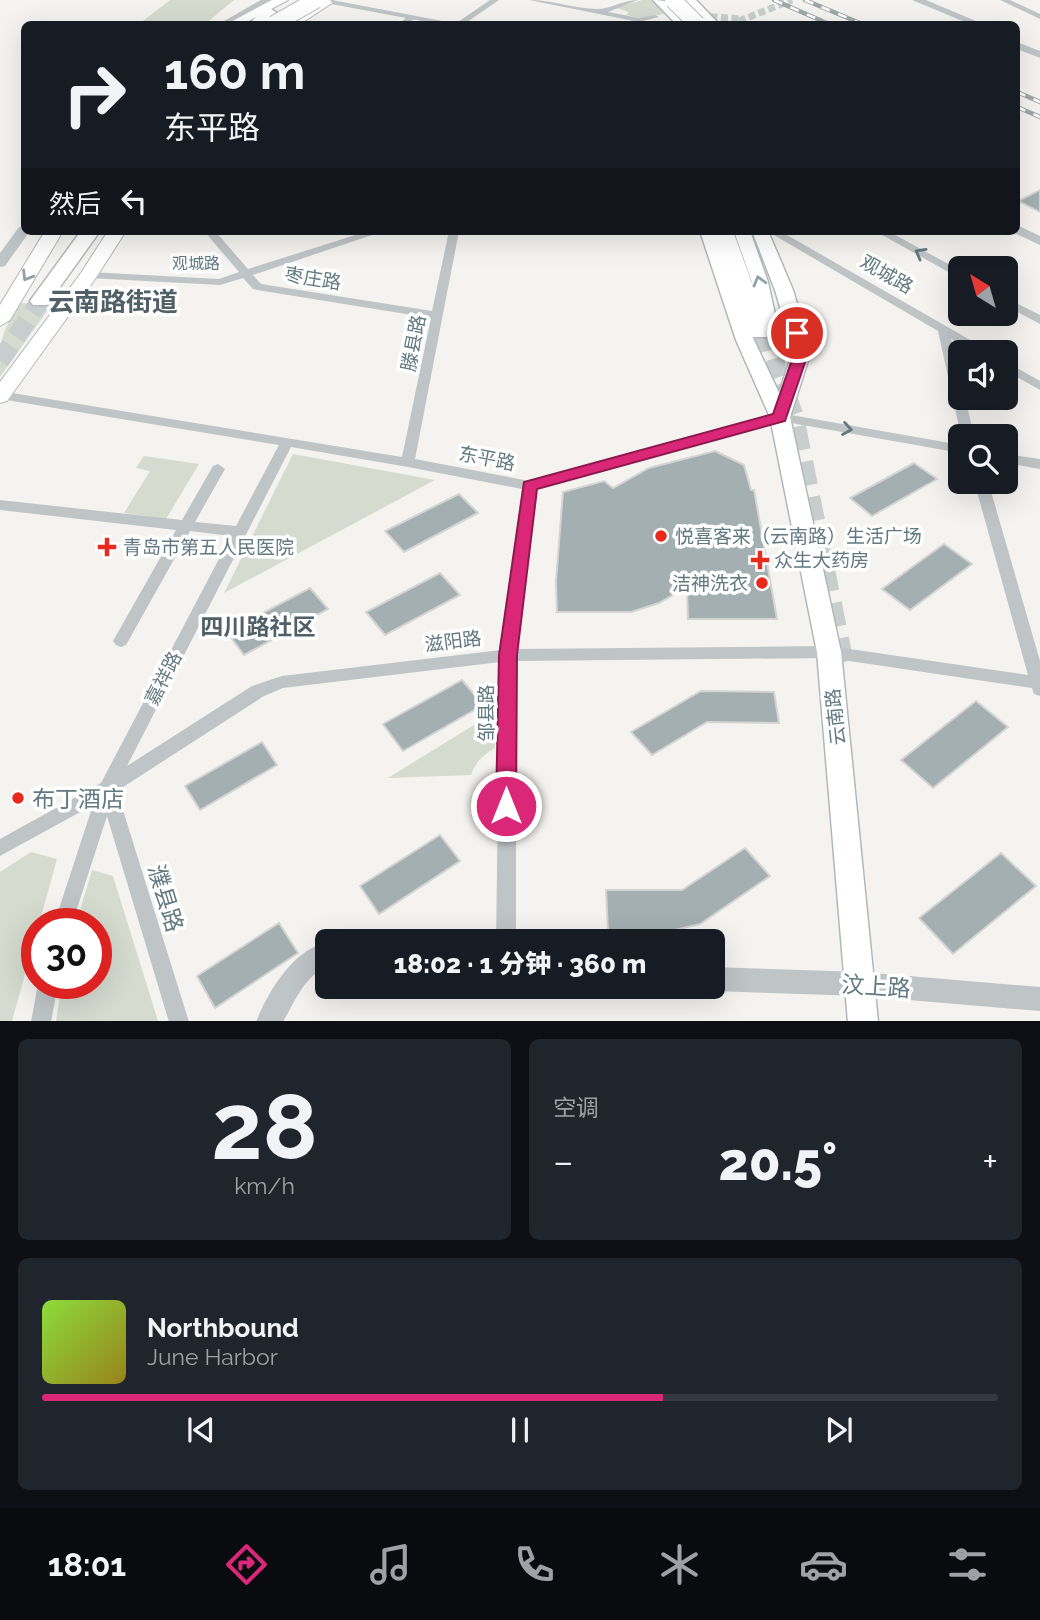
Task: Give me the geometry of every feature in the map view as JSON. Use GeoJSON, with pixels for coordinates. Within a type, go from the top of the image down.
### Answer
{"type":"FeatureCollection","features":[{"type":"Feature","properties":{"kind":"highway"},"geometry":{"type":"LineString","coordinates":[[673,0],[697,21]]}},
{"type":"Feature","properties":{"kind":"highway"},"geometry":{"type":"LineString","coordinates":[[688,0],[709,21]]}},
{"type":"Feature","properties":{"kind":"highway"},"geometry":{"type":"LineString","coordinates":[[271,12],[322,1]]}},
{"type":"Feature","properties":{"kind":"highway"},"geometry":{"type":"LineString","coordinates":[[72,235],[35,301],[88,235]]}},
{"type":"Feature","properties":{"kind":"highway"},"geometry":{"type":"LineString","coordinates":[[726,235],[765,333]]}},
{"type":"Feature","properties":{"kind":"main road"},"geometry":{"type":"LineString","coordinates":[[240,21],[282,0]]}},
{"type":"Feature","properties":{"kind":"main road"},"geometry":{"type":"LineString","coordinates":[[253,21],[294,0]]}},
{"type":"Feature","properties":{"kind":"main road"},"geometry":{"type":"LineString","coordinates":[[659,0],[674,12],[680,21]]}},
{"type":"Feature","properties":{"kind":"main road"},"geometry":{"type":"LineString","coordinates":[[679,0],[697,21]]}},
{"type":"Feature","properties":{"kind":"main road"},"geometry":{"type":"LineString","coordinates":[[296,21],[322,1]]}},
{"type":"Feature","properties":{"kind":"main road"},"geometry":{"type":"LineString","coordinates":[[0,320],[52,235]]}},
{"type":"Feature","properties":{"kind":"main road"},"geometry":{"type":"LineString","coordinates":[[0,396],[89,275],[114,235]]}},
{"type":"Feature","properties":{"kind":"main road","name":"云南路"},"geometry":{"type":"LineString","coordinates":[[709,235],[745,340],[780,417],[829,652],[863,1021]]}},
{"type":"Feature","properties":{"kind":"main road"},"geometry":{"type":"LineString","coordinates":[[743,235],[760,282],[765,333]]}},
{"type":"Feature","properties":{"kind":"main road"},"geometry":{"type":"LineString","coordinates":[[762,235],[784,290],[802,351],[780,417]]}},
{"type":"Feature","properties":{"kind":"street"},"geometry":{"type":"LineString","coordinates":[[464,21],[495,0]]}},
{"type":"Feature","properties":{"kind":"street"},"geometry":{"type":"LineString","coordinates":[[534,0],[598,12],[625,21],[655,17]]}},
{"type":"Feature","properties":{"kind":"street"},"geometry":{"type":"LineString","coordinates":[[598,12],[634,0]]}},
{"type":"Feature","properties":{"kind":"street"},"geometry":{"type":"LineString","coordinates":[[906,0],[958,21]]}},
{"type":"Feature","properties":{"kind":"street"},"geometry":{"type":"LineString","coordinates":[[917,0],[970,21]]}},
{"type":"Feature","properties":{"kind":"street"},"geometry":{"type":"LineString","coordinates":[[1004,0],[1040,17]]}},
{"type":"Feature","properties":{"kind":"street"},"geometry":{"type":"LineString","coordinates":[[322,1],[348,4],[407,21]]}},
{"type":"Feature","properties":{"kind":"street"},"geometry":{"type":"LineString","coordinates":[[236,21],[271,12]]}},
{"type":"Feature","properties":{"kind":"street"},"geometry":{"type":"LineString","coordinates":[[1020,44],[1040,52]]}},
{"type":"Feature","properties":{"kind":"street"},"geometry":{"type":"LineString","coordinates":[[1020,231],[1040,241]]}},
{"type":"Feature","properties":{"kind":"street"},"geometry":{"type":"LineString","coordinates":[[0,263],[21,234]]}},
{"type":"Feature","properties":{"kind":"street","name":"枣庄路"},"geometry":{"type":"LineString","coordinates":[[212,235],[257,287],[436,315]]}},
{"type":"Feature","properties":{"kind":"street","name":"观城路"},"geometry":{"type":"LineString","coordinates":[[89,275],[220,282],[367,235]]}},
{"type":"Feature","properties":{"kind":"street","name":"滕县路"},"geometry":{"type":"LineString","coordinates":[[408,462],[453,235]]}},
{"type":"Feature","properties":{"kind":"street","name":"观城路"},"geometry":{"type":"LineString","coordinates":[[779,235],[962,340]]}},
{"type":"Feature","properties":{"kind":"street"},"geometry":{"type":"LineString","coordinates":[[887,235],[948,269]]}},
{"type":"Feature","properties":{"kind":"street"},"geometry":{"type":"LineString","coordinates":[[1018,308],[1040,320]]}},
{"type":"Feature","properties":{"kind":"street"},"geometry":{"type":"LineString","coordinates":[[943,329],[965,424]]}},
{"type":"Feature","properties":{"kind":"street"},"geometry":{"type":"LineString","coordinates":[[1018,373],[1040,386]]}},
{"type":"Feature","properties":{"kind":"street","name":"东平路"},"geometry":{"type":"LineString","coordinates":[[0,396],[408,462],[529,486],[780,417],[948,447]]}},
{"type":"Feature","properties":{"kind":"street","name":"嘉祥路"},"geometry":{"type":"LineString","coordinates":[[68,908],[107,788],[287,442]]}},
{"type":"Feature","properties":{"kind":"street"},"geometry":{"type":"LineString","coordinates":[[1018,460],[1040,464]]}},
{"type":"Feature","properties":{"kind":"street"},"geometry":{"type":"LineString","coordinates":[[121,641],[218,468]]}},
{"type":"Feature","properties":{"kind":"street","name":"邹县路"},"geometry":{"type":"LineString","coordinates":[[506,929],[508,655],[529,486]]}},
{"type":"Feature","properties":{"kind":"street"},"geometry":{"type":"LineString","coordinates":[[985,494],[1039,686]]}},
{"type":"Feature","properties":{"kind":"street"},"geometry":{"type":"LineString","coordinates":[[0,505],[240,532]]}},
{"type":"Feature","properties":{"kind":"street","name":"滋阳路"},"geometry":{"type":"LineString","coordinates":[[0,848],[107,788],[258,691],[282,682],[508,655],[829,652],[1039,686]]}},
{"type":"Feature","properties":{"kind":"street","name":"濮县路"},"geometry":{"type":"LineString","coordinates":[[107,788],[179,1021]]}},
{"type":"Feature","properties":{"kind":"street"},"geometry":{"type":"LineString","coordinates":[[268,1021],[298,974],[315,960]]}},
{"type":"Feature","properties":{"kind":"street","name":"汶上路"},"geometry":{"type":"LineString","coordinates":[[725,979],[861,984],[1040,999]]}},
{"type":"Feature","properties":{"kind":"street"},"geometry":{"type":"LineString","coordinates":[[41,1021],[45,999]]}},
{"type":"Feature","properties":{"kind":"shaded area"},"geometry":{"type":"Polygon","coordinates":[[[170,0],[234,0],[209,21],[143,21],[170,0]]]}},
{"type":"Feature","properties":{"kind":"shaded area"},"geometry":{"type":"Polygon","coordinates":[[[651,0],[670,13],[640,18],[626,15],[629,12],[616,8],[651,0]]]}},
{"type":"Feature","properties":{"kind":"shaded area"},"geometry":{"type":"Polygon","coordinates":[[[20,303],[52,304],[0,377],[2,338],[20,303]]]}},
{"type":"Feature","properties":{"kind":"shaded area"},"geometry":{"type":"Polygon","coordinates":[[[293,454],[435,480],[224,593],[293,454]]]}},
{"type":"Feature","properties":{"kind":"shaded area"},"geometry":{"type":"Polygon","coordinates":[[[144,456],[199,464],[166,519],[124,513],[150,471],[136,468],[144,456]]]}},
{"type":"Feature","properties":{"kind":"shaded area"},"geometry":{"type":"Polygon","coordinates":[[[495,712],[495,748],[480,759],[471,775],[388,778],[495,712]]]}},
{"type":"Feature","properties":{"kind":"shaded area"},"geometry":{"type":"Polygon","coordinates":[[[31,852],[57,859],[43,908],[21,908],[21,989],[12,1021],[0,1021],[0,872],[31,852]]]}},
{"type":"Feature","properties":{"kind":"shaded area"},"geometry":{"type":"Polygon","coordinates":[[[92,870],[113,876],[158,1021],[56,1021],[60,999],[112,999],[112,908],[81,908],[92,870]]]}},
{"type":"Feature","properties":{"kind":"building"},"geometry":{"type":"Polygon","coordinates":[[[1040,190],[1040,212],[1020,202],[1040,190]]]}},
{"type":"Feature","properties":{"kind":"building","name":"悦喜客来（云南路）生活广场"},"geometry":{"type":"Polygon","coordinates":[[[715,451],[744,465],[751,490],[754,490],[777,619],[688,619],[687,587],[659,603],[631,612],[557,612],[556,581],[563,492],[604,481],[613,488],[649,468],[715,451]]]}},
{"type":"Feature","properties":{"kind":"building"},"geometry":{"type":"Polygon","coordinates":[[[914,463],[937,479],[872,516],[850,498],[914,463]]]}},
{"type":"Feature","properties":{"kind":"building"},"geometry":{"type":"Polygon","coordinates":[[[459,494],[478,513],[404,552],[385,531],[459,494]]]}},
{"type":"Feature","properties":{"kind":"building"},"geometry":{"type":"Polygon","coordinates":[[[944,544],[972,564],[910,610],[882,589],[944,544]]]}},
{"type":"Feature","properties":{"kind":"building"},"geometry":{"type":"Polygon","coordinates":[[[440,573],[460,595],[385,635],[366,612],[440,573]]]}},
{"type":"Feature","properties":{"kind":"building"},"geometry":{"type":"Polygon","coordinates":[[[310,588],[328,609],[244,655],[227,632],[310,588]]]}},
{"type":"Feature","properties":{"kind":"building"},"geometry":{"type":"Polygon","coordinates":[[[462,680],[483,705],[403,751],[383,724],[462,680]]]}},
{"type":"Feature","properties":{"kind":"building"},"geometry":{"type":"Polygon","coordinates":[[[701,691],[774,692],[779,723],[707,722],[652,755],[631,732],[701,691]]]}},
{"type":"Feature","properties":{"kind":"building"},"geometry":{"type":"Polygon","coordinates":[[[976,701],[1008,727],[933,788],[901,760],[976,701]]]}},
{"type":"Feature","properties":{"kind":"building"},"geometry":{"type":"Polygon","coordinates":[[[262,742],[277,765],[200,810],[185,786],[262,742]]]}},
{"type":"Feature","properties":{"kind":"building"},"geometry":{"type":"Polygon","coordinates":[[[440,835],[460,861],[379,914],[360,886],[440,835]]]}},
{"type":"Feature","properties":{"kind":"building"},"geometry":{"type":"Polygon","coordinates":[[[745,848],[770,876],[700,924],[679,929],[608,929],[606,890],[682,890],[745,848]]]}},
{"type":"Feature","properties":{"kind":"building"},"geometry":{"type":"Polygon","coordinates":[[[1001,853],[1036,886],[953,954],[919,918],[1001,853]]]}},
{"type":"Feature","properties":{"kind":"building"},"geometry":{"type":"Polygon","coordinates":[[[279,923],[298,953],[215,1008],[197,976],[279,923]]]}},
{"type":"Feature","properties":{"kind":"tunnel"},"geometry":{"type":"LineString","coordinates":[[739,21],[792,0]]}},
{"type":"Feature","properties":{"kind":"tunnel"},"geometry":{"type":"LineString","coordinates":[[700,16],[743,19]]}},
{"type":"Feature","properties":{"kind":"tunnel"},"geometry":{"type":"LineString","coordinates":[[0,361],[40,301]]}},
{"type":"Feature","properties":{"kind":"tunnel"},"geometry":{"type":"LineString","coordinates":[[760,333],[783,395]]}},
{"type":"Feature","properties":{"kind":"tunnel"},"geometry":{"type":"LineString","coordinates":[[770,333],[782,389]]}},
{"type":"Feature","properties":{"kind":"tunnel"},"geometry":{"type":"LineString","coordinates":[[783,393],[792,417],[842,664]]}},
{"type":"Feature","properties":{"kind":"railway"},"geometry":{"type":"LineString","coordinates":[[774,0],[822,21]]}},
{"type":"Feature","properties":{"kind":"railway"},"geometry":{"type":"LineString","coordinates":[[805,0],[855,21]]}},
{"type":"Feature","properties":{"kind":"railway"},"geometry":{"type":"LineString","coordinates":[[1020,93],[1040,102]]}},
{"type":"Feature","properties":{"kind":"railway"},"geometry":{"type":"LineString","coordinates":[[1020,108],[1040,117]]}},
{"type":"Feature","properties":{"kind":"place","name":"悦喜客来（云南路）生活广场"},"geometry":{"type":"Point","coordinates":[661,536]}},
{"type":"Feature","properties":{"kind":"place","name":"青岛市第五人民医院"},"geometry":{"type":"Point","coordinates":[107,547]}},
{"type":"Feature","properties":{"kind":"place","name":"众生大药房"},"geometry":{"type":"Point","coordinates":[760,560]}},
{"type":"Feature","properties":{"kind":"place","name":"洁神洗衣"},"geometry":{"type":"Point","coordinates":[762,583]}},
{"type":"Feature","properties":{"kind":"place","name":"布丁酒店"},"geometry":{"type":"Point","coordinates":[18,798]}},
{"type":"Feature","properties":{"kind":"district","name":"云南路街道"},"geometry":{"type":"Point","coordinates":[113,302]}},
{"type":"Feature","properties":{"kind":"district","name":"四川路社区"},"geometry":{"type":"Point","coordinates":[258,626]}},
{"type":"Feature","properties":{"kind":"route"},"geometry":{"type":"LineString","coordinates":[[506,806],[508,655],[529,486],[780,417],[802,351],[797,333]]}}]}
